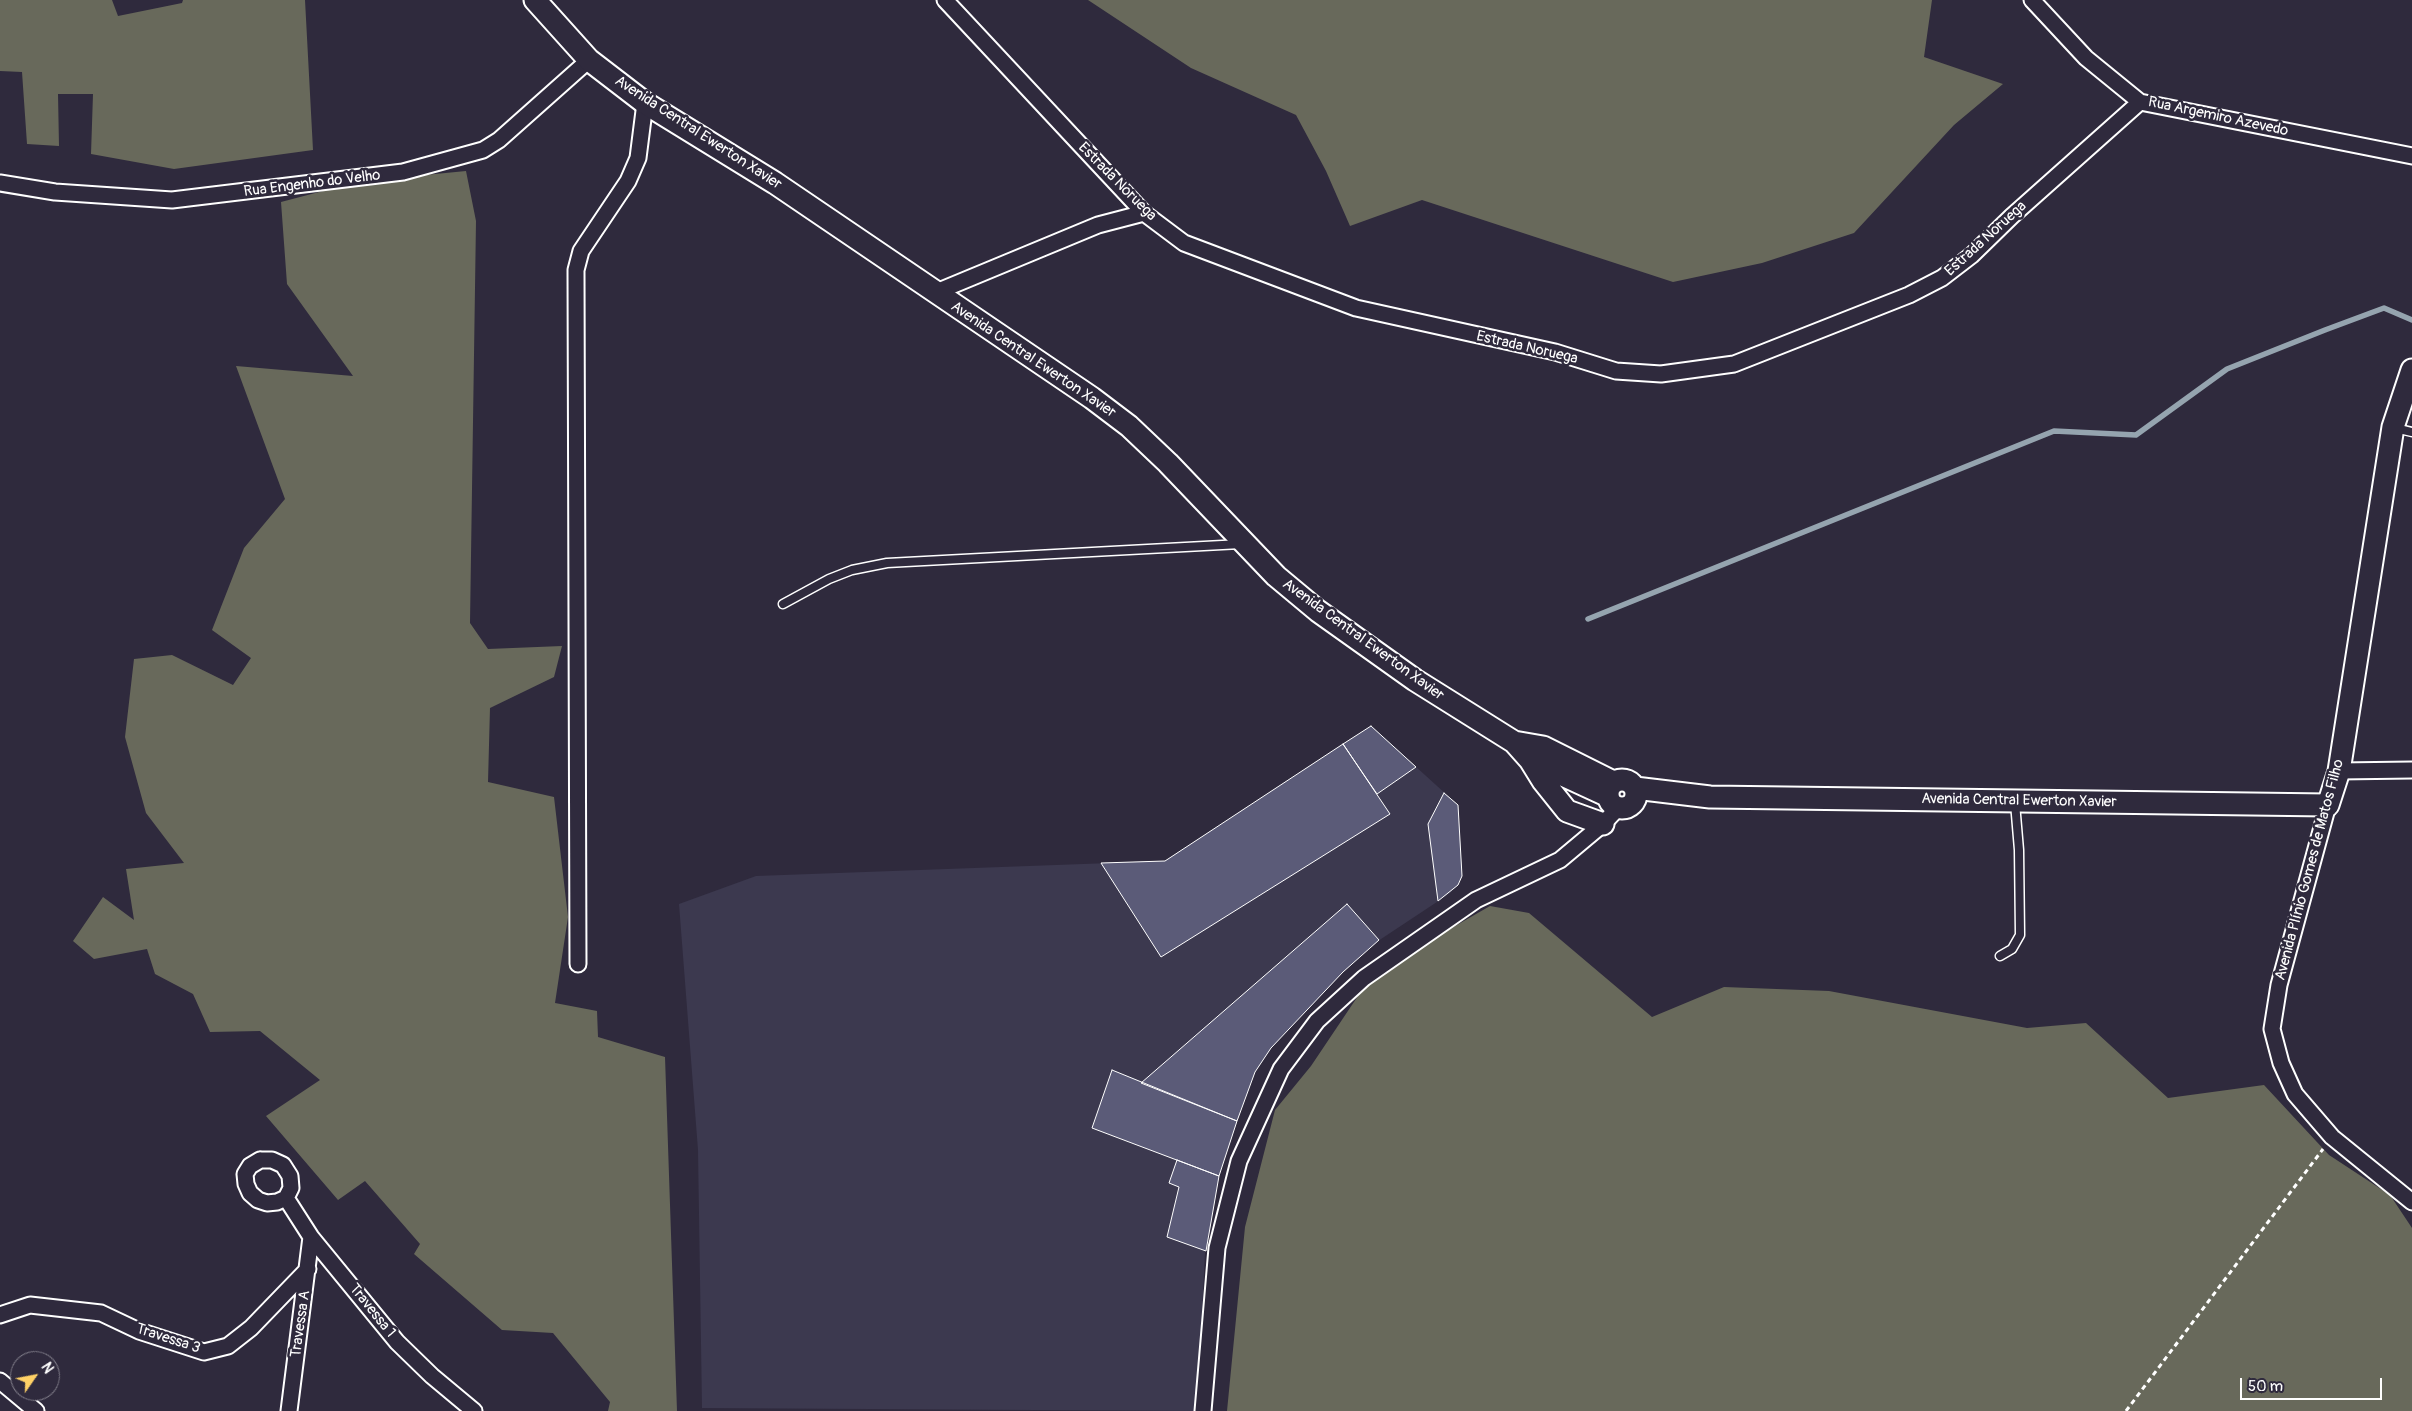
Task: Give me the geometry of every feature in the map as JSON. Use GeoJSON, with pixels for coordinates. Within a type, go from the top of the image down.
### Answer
{"type":"FeatureCollection","features":[{"type":"Feature","properties":{"kind":"main road","name":"Avenida Central Ewerton Xavier"},"geometry":{"type":"LineString","coordinates":[[535,0],[589,60],[645,103],[775,182],[934,293],[1092,398],[1129,426],[1168,463],[1243,544],[1288,587],[1318,611],[1415,680],[1514,742],[1530,760],[1621,796],[1691,802],[1710,797],[2328,805]]}},
{"type":"Feature","properties":{"kind":"main road","name":"Avenida Plínio Gomes de Matos Filho"},"geometry":{"type":"LineString","coordinates":[[2328,805],[2339,771],[2403,430],[2412,370]]}},
{"type":"Feature","properties":{"kind":"main road","name":"Avenida Central Ewerton Xavier"},"geometry":{"type":"LineString","coordinates":[[1514,742],[1542,747],[1621,796]]}},
{"type":"Feature","properties":{"kind":"main road"},"geometry":{"type":"LineString","coordinates":[[1530,760],[1543,781],[1567,811],[1603,824]]}},
{"type":"Feature","properties":{"kind":"street","name":"Estrada Noruega"},"geometry":{"type":"LineString","coordinates":[[945,0],[1144,213],[1184,243],[1356,308],[1555,352],[1616,371],[1661,374],[1734,364],[1909,295],[1942,278],[1972,256],[2012,216],[2140,102]]}},
{"type":"Feature","properties":{"kind":"street","name":"Rua Argemiro Azevedo"},"geometry":{"type":"LineString","coordinates":[[2032,0],[2086,58],[2140,102],[2412,156]]}},
{"type":"Feature","properties":{"kind":"street","name":"Rua Engenho do Velho"},"geometry":{"type":"LineString","coordinates":[[0,183],[55,192],[172,200],[403,172],[483,150],[499,140],[589,60]]}},
{"type":"Feature","properties":{"kind":"street"},"geometry":{"type":"LineString","coordinates":[[578,964],[576,270],[581,251],[628,181],[638,158],[645,103]]}},
{"type":"Feature","properties":{"kind":"street"},"geometry":{"type":"LineString","coordinates":[[934,293],[1098,225],[1144,213]]}},
{"type":"Feature","properties":{"kind":"street"},"geometry":{"type":"LineString","coordinates":[[2339,771],[2412,770]]}},
{"type":"Feature","properties":{"kind":"street"},"geometry":{"type":"LineString","coordinates":[[1203,1411],[1217,1248],[1239,1161],[1281,1069],[1317,1021],[1364,978],[1476,900],[1560,860],[1603,824],[1621,796]]}},
{"type":"Feature","properties":{"kind":"street","name":"Avenida Plínio Gomes de Matos Filho"},"geometry":{"type":"LineString","coordinates":[[2328,805],[2279,985],[2272,1029],[2281,1063],[2295,1094],[2332,1137],[2412,1202]]}},
{"type":"Feature","properties":{"kind":"street","name":"Travessa 1"},"geometry":{"type":"LineString","coordinates":[[286,1198],[311,1237],[397,1342],[432,1376],[474,1411]]}},
{"type":"Feature","properties":{"kind":"street","name":"Travessa A"},"geometry":{"type":"LineString","coordinates":[[289,1411],[311,1237]]}},
{"type":"Feature","properties":{"kind":"street","name":"Travessa 3"},"geometry":{"type":"LineString","coordinates":[[0,1315],[30,1305],[101,1313],[139,1331],[204,1352],[228,1346],[251,1328],[308,1269]]}},
{"type":"Feature","properties":{"kind":"street"},"geometry":{"type":"LineString","coordinates":[[0,1381],[36,1411]]}},
{"type":"Feature","properties":{"kind":"lane"},"geometry":{"type":"LineString","coordinates":[[783,604],[829,579],[852,570],[887,563],[1243,544]]}},
{"type":"Feature","properties":{"kind":"lane"},"geometry":{"type":"LineString","coordinates":[[2000,956],[2012,949],[2020,935],[2019,850],[2014,801]]}},
{"type":"Feature","properties":{"kind":"path"},"geometry":{"type":"LineString","coordinates":[[2126,1411],[2332,1137]]}},
{"type":"Feature","properties":{"kind":"shaded area"},"geometry":{"type":"Polygon","coordinates":[[[1371,726],[1458,805],[1462,876],[1458,885],[1449,894],[1375,943],[1343,972],[1271,1047],[1255,1072],[1226,1150],[1217,1182],[1205,1253],[1197,1411],[702,1408],[698,1150],[679,904],[756,876],[1165,861],[1371,726]]]}},
{"type":"Feature","properties":{"kind":"green space"},"geometry":{"type":"Polygon","coordinates":[[[0,0],[112,0],[118,16],[182,3],[183,0],[305,0],[313,150],[174,169],[91,154],[93,94],[58,94],[59,146],[27,144],[22,72],[0,71],[0,0]]]}},
{"type":"Feature","properties":{"kind":"green space"},"geometry":{"type":"Polygon","coordinates":[[[1088,0],[1932,0],[1924,57],[2003,84],[1954,125],[1854,233],[1762,263],[1673,282],[1422,200],[1350,226],[1326,171],[1296,115],[1191,68],[1088,0]]]}},
{"type":"Feature","properties":{"kind":"green space"},"geometry":{"type":"Polygon","coordinates":[[[466,171],[476,221],[470,623],[488,649],[562,646],[554,677],[490,708],[488,782],[554,797],[568,917],[555,1003],[597,1011],[598,1037],[665,1057],[677,1411],[608,1411],[610,1402],[553,1333],[502,1330],[414,1254],[420,1244],[365,1181],[338,1200],[266,1116],[320,1080],[260,1031],[210,1032],[193,994],[155,974],[147,949],[94,959],[73,941],[103,897],[134,920],[126,869],[184,863],[146,813],[125,737],[134,659],[172,655],[233,685],[251,658],[212,630],[244,548],[285,499],[236,366],[353,376],[287,284],[281,202],[338,187],[394,178],[466,171]]]}},
{"type":"Feature","properties":{"kind":"green space"},"geometry":{"type":"Polygon","coordinates":[[[1490,906],[1529,913],[1652,1017],[1724,987],[1829,991],[2027,1028],[2086,1023],[2168,1098],[2264,1085],[2329,1155],[2390,1195],[2412,1228],[2412,1411],[1227,1411],[1245,1227],[1275,1110],[1311,1066],[1362,990],[1415,949],[1490,906]]]}},
{"type":"Feature","properties":{"kind":"building"},"geometry":{"type":"Polygon","coordinates":[[[1371,726],[1416,767],[1377,794],[1343,744],[1371,726]]]}},
{"type":"Feature","properties":{"kind":"building"},"geometry":{"type":"Polygon","coordinates":[[[1343,744],[1390,814],[1161,957],[1101,863],[1165,861],[1343,744]]]}},
{"type":"Feature","properties":{"kind":"building"},"geometry":{"type":"Polygon","coordinates":[[[1444,793],[1458,805],[1462,876],[1458,885],[1438,901],[1428,824],[1444,793]]]}},
{"type":"Feature","properties":{"kind":"building"},"geometry":{"type":"Polygon","coordinates":[[[1347,904],[1379,940],[1343,972],[1271,1048],[1255,1072],[1237,1121],[1141,1083],[1347,904]]]}},
{"type":"Feature","properties":{"kind":"building"},"geometry":{"type":"Polygon","coordinates":[[[1112,1070],[1237,1121],[1219,1176],[1092,1128],[1112,1070]]]}},
{"type":"Feature","properties":{"kind":"building"},"geometry":{"type":"Polygon","coordinates":[[[1177,1160],[1219,1176],[1206,1251],[1167,1237],[1179,1187],[1169,1183],[1177,1160]]]}},
{"type":"Feature","properties":{"kind":"waterway"},"geometry":{"type":"LineString","coordinates":[[1588,619],[2054,431],[2136,435],[2227,369],[2384,308],[2412,320]]}}]}
